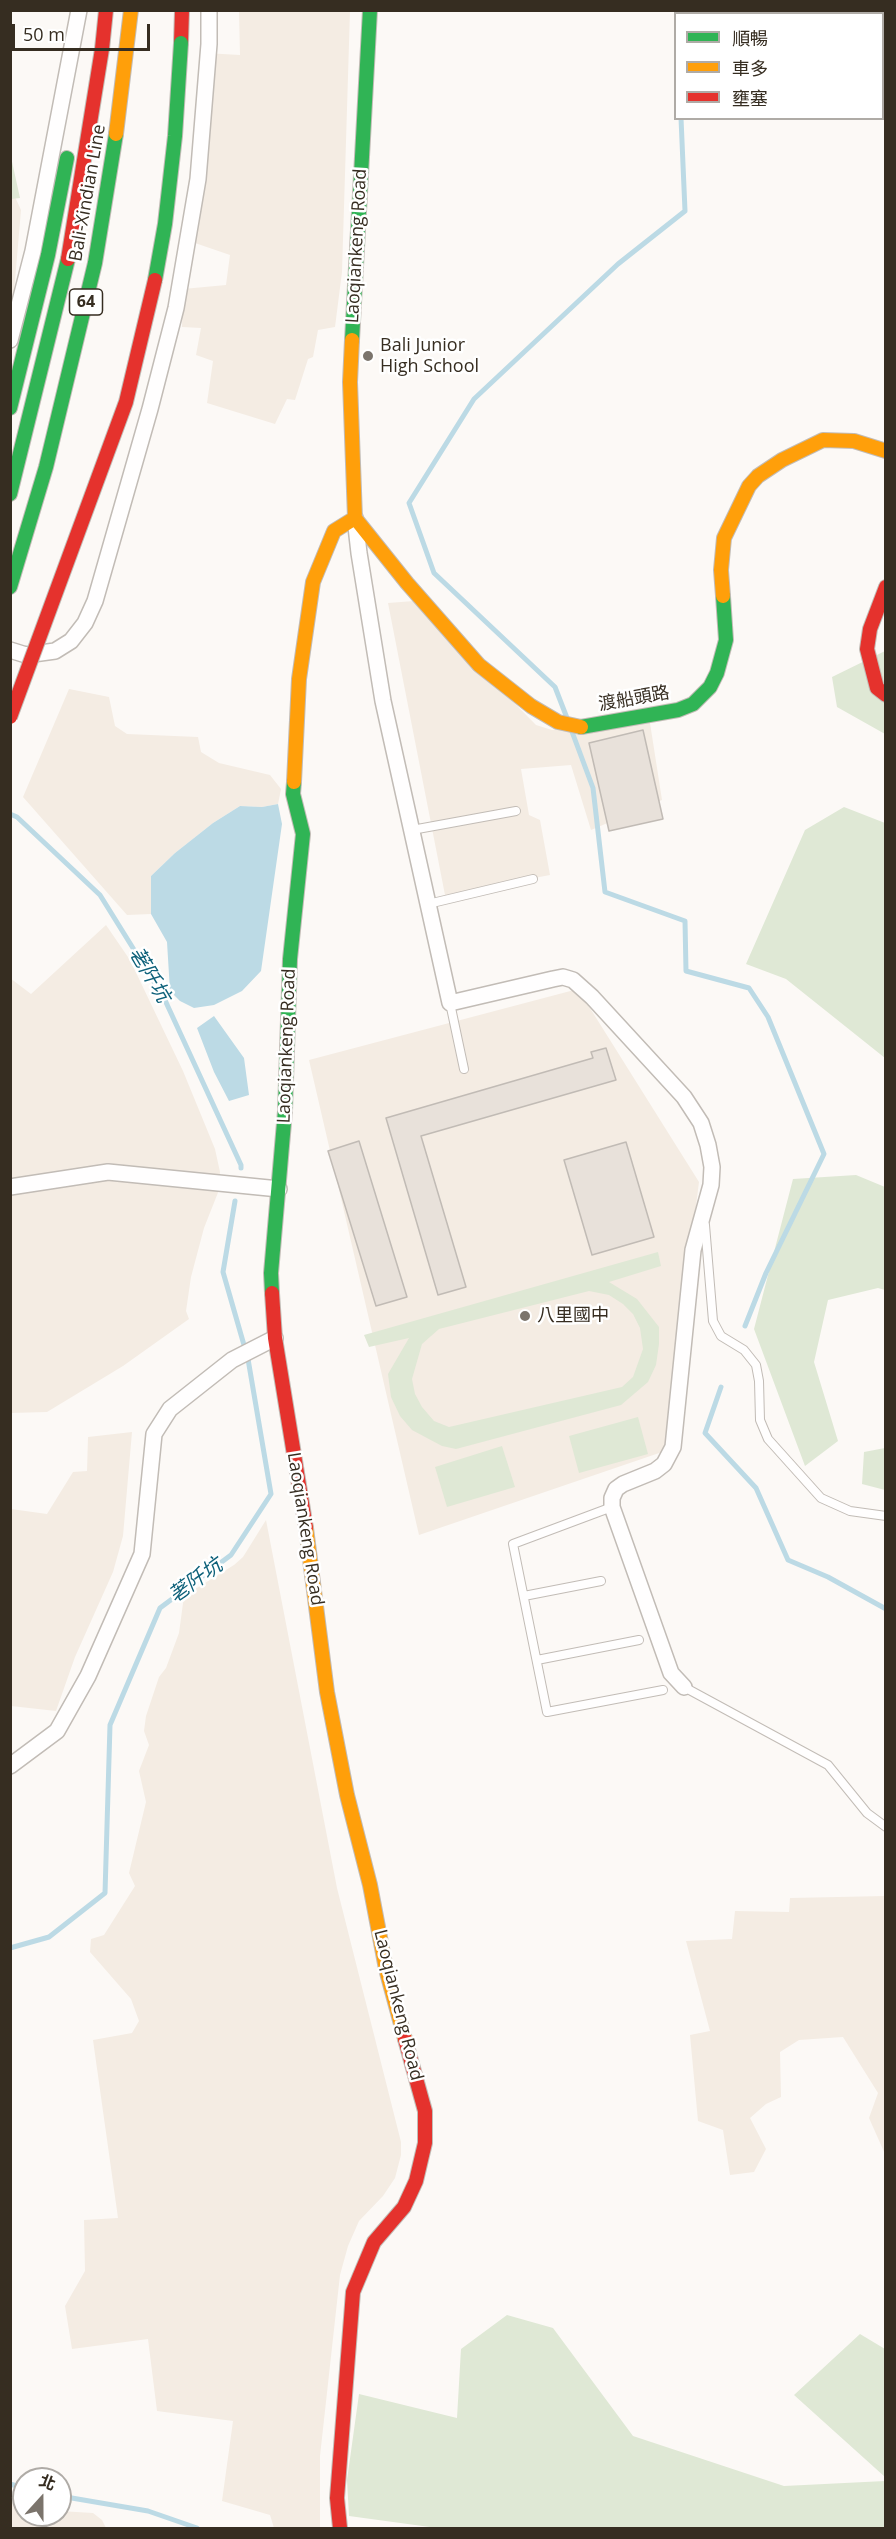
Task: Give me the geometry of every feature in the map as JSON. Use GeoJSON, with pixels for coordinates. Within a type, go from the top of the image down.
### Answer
{"type":"FeatureCollection","features":[{"type":"Feature","properties":{"kind":"main road"},"geometry":{"type":"LineString","coordinates":[[80,78],[86,45],[88,10]]}},
{"type":"Feature","properties":{"kind":"main road","name":"Bali-Xindian Line"},"geometry":{"type":"LineString","coordinates":[[10,494],[68,259],[102,49],[105,10]]}},
{"type":"Feature","properties":{"kind":"main road","name":"Bali-Xindian Line"},"geometry":{"type":"LineString","coordinates":[[10,587],[46,467],[95,263],[115,144],[131,10]]}},
{"type":"Feature","properties":{"kind":"main road"},"geometry":{"type":"LineString","coordinates":[[10,717],[126,402],[147,322],[165,224],[175,136],[182,10]]}},
{"type":"Feature","properties":{"kind":"main road","name":"Laoqiankeng Road"},"geometry":{"type":"LineString","coordinates":[[340,2529],[337,2498],[353,2292],[374,2242],[404,2207],[416,2181],[425,2143],[425,2111],[386,1969],[370,1886],[347,1795],[327,1692],[312,1563],[275,1338],[271,1273],[279,1189],[291,959],[303,834],[293,794],[298,679],[313,582],[334,531],[356,518],[350,382],[370,10]]}},
{"type":"Feature","properties":{"kind":"main road"},"geometry":{"type":"LineString","coordinates":[[10,408],[48,255],[69,145]]}},
{"type":"Feature","properties":{"kind":"main road","name":"渡船頭路"},"geometry":{"type":"LineString","coordinates":[[356,518],[407,583],[479,665],[531,706],[558,722],[582,727],[678,710],[693,704],[710,687],[717,673],[726,640],[721,570],[724,538],[749,486],[758,476],[782,460],[824,440],[854,441],[885,451]]}},
{"type":"Feature","properties":{"kind":"main road"},"geometry":{"type":"LineString","coordinates":[[885,587],[870,629],[867,649],[877,688],[885,695]]}},
{"type":"Feature","properties":{"kind":"street"},"geometry":{"type":"LineString","coordinates":[[10,340],[37,230],[79,10]]}},
{"type":"Feature","properties":{"kind":"street"},"geometry":{"type":"LineString","coordinates":[[10,650],[26,655],[55,651],[78,632],[95,602],[156,388],[178,297],[190,233],[201,147],[209,44],[209,10]]}},
{"type":"Feature","properties":{"kind":"street","name":"Laoqiankeng Road"},"geometry":{"type":"LineString","coordinates":[[356,518],[357,544],[383,701],[450,1003]]}},
{"type":"Feature","properties":{"kind":"street"},"geometry":{"type":"LineString","coordinates":[[450,1003],[553,979],[564,977],[573,980],[592,997],[684,1097],[701,1123],[712,1167],[711,1185],[693,1250],[673,1447],[669,1456],[655,1471],[623,1484],[616,1489],[612,1498],[612,1507],[671,1672],[684,1687]]}},
{"type":"Feature","properties":{"kind":"street"},"geometry":{"type":"LineString","coordinates":[[10,1187],[108,1172],[279,1189]]}},
{"type":"Feature","properties":{"kind":"street"},"geometry":{"type":"LineString","coordinates":[[10,1766],[57,1731],[88,1676],[142,1554],[154,1434],[170,1409],[235,1359],[275,1338]]}},
{"type":"Feature","properties":{"kind":"lane"},"geometry":{"type":"LineString","coordinates":[[412,830],[516,811]]}},
{"type":"Feature","properties":{"kind":"lane"},"geometry":{"type":"LineString","coordinates":[[428,904],[533,879]]}},
{"type":"Feature","properties":{"kind":"lane"},"geometry":{"type":"LineString","coordinates":[[450,1003],[464,1069]]}},
{"type":"Feature","properties":{"kind":"lane"},"geometry":{"type":"LineString","coordinates":[[703,1209],[713,1321],[721,1336],[744,1350],[756,1365],[759,1381],[760,1420],[768,1439],[821,1498],[850,1511],[885,1516]]}},
{"type":"Feature","properties":{"kind":"lane"},"geometry":{"type":"LineString","coordinates":[[612,1507],[513,1544],[547,1712],[663,1690]]}},
{"type":"Feature","properties":{"kind":"lane"},"geometry":{"type":"LineString","coordinates":[[524,1596],[601,1581]]}},
{"type":"Feature","properties":{"kind":"lane"},"geometry":{"type":"LineString","coordinates":[[537,1660],[639,1640]]}},
{"type":"Feature","properties":{"kind":"lane"},"geometry":{"type":"LineString","coordinates":[[684,1687],[828,1765],[867,1813],[885,1827]]}},
{"type":"Feature","properties":{"kind":"shaded area"},"geometry":{"type":"Polygon","coordinates":[[[239,11],[350,11],[342,272],[335,327],[318,330],[313,357],[308,359],[295,400],[287,399],[275,424],[207,403],[213,361],[196,355],[201,328],[182,327],[183,289],[226,285],[230,255],[195,243],[205,53],[240,55],[239,11]]]}},
{"type":"Feature","properties":{"kind":"shaded area"},"geometry":{"type":"Polygon","coordinates":[[[10,186],[21,210],[10,339],[10,186]]]}},
{"type":"Feature","properties":{"kind":"shaded area"},"geometry":{"type":"Polygon","coordinates":[[[414,601],[536,725],[552,730],[650,723],[662,800],[591,830],[571,765],[521,769],[529,815],[540,820],[550,875],[445,895],[388,603],[414,601]]]}},
{"type":"Feature","properties":{"kind":"shaded area"},"geometry":{"type":"Polygon","coordinates":[[[69,689],[109,697],[115,726],[127,734],[198,737],[201,752],[219,763],[270,775],[281,789],[278,804],[262,807],[240,806],[213,823],[175,853],[151,876],[151,914],[127,915],[23,797],[69,689]]]}},
{"type":"Feature","properties":{"kind":"shaded area"},"geometry":{"type":"Polygon","coordinates":[[[106,925],[130,960],[183,1071],[215,1149],[220,1172],[219,1190],[204,1228],[191,1277],[186,1311],[189,1319],[123,1366],[47,1412],[11,1413],[10,978],[31,994],[106,925]]]}},
{"type":"Feature","properties":{"kind":"shaded area","name":"八里國中"},"geometry":{"type":"Polygon","coordinates":[[[578,989],[699,1182],[665,1451],[419,1535],[309,1060],[578,989]]]}},
{"type":"Feature","properties":{"kind":"shaded area"},"geometry":{"type":"Polygon","coordinates":[[[132,1432],[123,1536],[113,1572],[75,1657],[56,1711],[11,1706],[11,1509],[47,1514],[73,1472],[87,1471],[88,1437],[132,1432]]]}},
{"type":"Feature","properties":{"kind":"shaded area"},"geometry":{"type":"Polygon","coordinates":[[[266,1520],[337,1888],[401,2142],[401,2155],[395,2178],[383,2196],[359,2221],[348,2246],[340,2275],[320,2456],[320,2528],[274,2528],[270,2515],[222,2501],[233,2421],[157,2411],[148,2339],[72,2349],[65,2306],[85,2271],[84,2220],[118,2218],[93,2040],[132,2033],[139,2021],[131,1999],[90,1952],[91,1939],[104,1935],[135,1886],[129,1873],[146,1802],[139,1771],[149,1745],[144,1731],[146,1716],[159,1677],[166,1668],[179,1633],[184,1596],[243,1557],[266,1520]]]}},
{"type":"Feature","properties":{"kind":"shaded area"},"geometry":{"type":"Polygon","coordinates":[[[885,1896],[885,2154],[869,2118],[878,2093],[843,2037],[799,2040],[780,2052],[781,2097],[766,2104],[750,2118],[766,2149],[754,2172],[730,2175],[723,2130],[698,2121],[690,2035],[710,2031],[686,1941],[732,1939],[735,1911],[789,1912],[790,1898],[885,1896]]]}},
{"type":"Feature","properties":{"kind":"shaded area"},"geometry":{"type":"Polygon","coordinates":[[[11,2498],[12,2527],[72,2527],[72,2512],[93,2513],[102,2520],[106,2528],[11,2528],[11,2498]]]}},
{"type":"Feature","properties":{"kind":"green space"},"geometry":{"type":"Polygon","coordinates":[[[11,157],[20,198],[11,199],[11,157]]]}},
{"type":"Feature","properties":{"kind":"green space"},"geometry":{"type":"Polygon","coordinates":[[[885,651],[885,734],[837,707],[832,677],[885,651]]]}},
{"type":"Feature","properties":{"kind":"green space"},"geometry":{"type":"Polygon","coordinates":[[[844,807],[885,823],[885,1058],[786,979],[746,964],[805,830],[844,807]]]}},
{"type":"Feature","properties":{"kind":"green space"},"geometry":{"type":"Polygon","coordinates":[[[856,1175],[885,1187],[885,1290],[878,1288],[828,1300],[814,1362],[838,1441],[805,1466],[754,1329],[793,1179],[856,1175]]]}},
{"type":"Feature","properties":{"kind":"green space"},"geometry":{"type":"Polygon","coordinates":[[[658,1252],[661,1266],[609,1282],[637,1299],[659,1327],[656,1365],[648,1382],[621,1405],[456,1449],[442,1446],[412,1430],[400,1416],[391,1397],[388,1374],[409,1338],[369,1347],[364,1335],[658,1252]],[[589,1291],[439,1329],[422,1344],[412,1379],[415,1394],[422,1407],[434,1421],[449,1427],[622,1387],[633,1377],[643,1349],[640,1328],[633,1314],[609,1295],[589,1291]]]}},
{"type":"Feature","properties":{"kind":"green space"},"geometry":{"type":"Polygon","coordinates":[[[638,1417],[648,1454],[579,1473],[569,1436],[638,1417]]]}},
{"type":"Feature","properties":{"kind":"green space"},"geometry":{"type":"Polygon","coordinates":[[[502,1446],[515,1487],[447,1507],[435,1467],[502,1446]]]}},
{"type":"Feature","properties":{"kind":"green space"},"geometry":{"type":"Polygon","coordinates":[[[885,1448],[885,1490],[862,1484],[864,1452],[885,1448]]]}},
{"type":"Feature","properties":{"kind":"green space"},"geometry":{"type":"Polygon","coordinates":[[[507,2315],[553,2328],[633,2436],[784,2486],[885,2481],[885,2528],[437,2528],[349,2516],[347,2480],[359,2394],[457,2418],[461,2349],[507,2315]]]}},
{"type":"Feature","properties":{"kind":"green space"},"geometry":{"type":"Polygon","coordinates":[[[860,2334],[885,2349],[885,2477],[794,2395],[860,2334]]]}},
{"type":"Feature","properties":{"kind":"water"},"geometry":{"type":"Polygon","coordinates":[[[278,804],[282,824],[261,971],[242,991],[214,1005],[194,1008],[180,1001],[170,991],[167,942],[151,914],[151,876],[175,853],[213,823],[240,806],[262,807],[278,804]]]}},
{"type":"Feature","properties":{"kind":"water"},"geometry":{"type":"Polygon","coordinates":[[[214,1016],[244,1058],[249,1095],[229,1101],[214,1072],[197,1028],[214,1016]]]}},
{"type":"Feature","properties":{"kind":"building"},"geometry":{"type":"Polygon","coordinates":[[[643,730],[663,819],[609,831],[589,743],[643,730]]]}},
{"type":"Feature","properties":{"kind":"building"},"geometry":{"type":"Polygon","coordinates":[[[606,1048],[616,1080],[421,1136],[466,1287],[438,1295],[386,1118],[593,1058],[591,1052],[606,1048]]]}},
{"type":"Feature","properties":{"kind":"building"},"geometry":{"type":"Polygon","coordinates":[[[359,1141],[407,1297],[376,1306],[328,1151],[359,1141]]]}},
{"type":"Feature","properties":{"kind":"building"},"geometry":{"type":"Polygon","coordinates":[[[626,1142],[654,1237],[592,1255],[564,1160],[626,1142]]]}},
{"type":"Feature","properties":{"kind":"waterway"},"geometry":{"type":"LineString","coordinates":[[567,718],[555,687],[434,573],[409,503],[474,399],[618,264],[685,211],[681,120]]}},
{"type":"Feature","properties":{"kind":"waterway"},"geometry":{"type":"LineString","coordinates":[[571,729],[593,788],[605,892],[685,921],[686,971],[749,988],[768,1017],[824,1154],[766,1273],[745,1326]]}},
{"type":"Feature","properties":{"kind":"waterway","name":"荖阡坑"},"geometry":{"type":"LineString","coordinates":[[10,814],[17,817],[100,895],[164,998],[241,1168]]}},
{"type":"Feature","properties":{"kind":"waterway","name":"荖阡坑"},"geometry":{"type":"LineString","coordinates":[[10,1948],[49,1937],[105,1893],[110,1725],[160,1608],[231,1555],[271,1494],[248,1359],[223,1272],[235,1201]]}},
{"type":"Feature","properties":{"kind":"waterway"},"geometry":{"type":"LineString","coordinates":[[721,1387],[705,1433],[756,1488],[788,1560],[828,1577],[886,1609]]}},
{"type":"Feature","properties":{"kind":"waterway"},"geometry":{"type":"LineString","coordinates":[[72,2498],[148,2511],[197,2528]]}},
{"type":"Feature","properties":{"kind":"traffic: fast"},"geometry":{"type":"LineString","coordinates":[[352,340],[370,10]]}},
{"type":"Feature","properties":{"kind":"traffic: fast"},"geometry":{"type":"LineString","coordinates":[[155,280],[165,224],[175,136],[181,43]]}},
{"type":"Feature","properties":{"kind":"traffic: fast"},"geometry":{"type":"LineString","coordinates":[[10,587],[46,467],[95,263],[116,134]]}},
{"type":"Feature","properties":{"kind":"traffic: fast"},"geometry":{"type":"LineString","coordinates":[[10,408],[48,255],[67,158]]}},
{"type":"Feature","properties":{"kind":"traffic: fast"},"geometry":{"type":"LineString","coordinates":[[10,494],[68,259]]}},
{"type":"Feature","properties":{"kind":"traffic: fast"},"geometry":{"type":"LineString","coordinates":[[581,727],[678,710],[693,704],[710,687],[717,673],[726,640],[723,596]]}},
{"type":"Feature","properties":{"kind":"traffic: fast"},"geometry":{"type":"LineString","coordinates":[[272,1293],[271,1273],[285,1111],[290,959],[303,834],[293,794],[294,782]]}},
{"type":"Feature","properties":{"kind":"traffic: slow"},"geometry":{"type":"LineString","coordinates":[[116,134],[131,10]]}},
{"type":"Feature","properties":{"kind":"traffic: slow"},"geometry":{"type":"LineString","coordinates":[[294,782],[299,679],[313,582],[334,531],[355,518],[350,382],[352,340]]}},
{"type":"Feature","properties":{"kind":"traffic: slow"},"geometry":{"type":"LineString","coordinates":[[723,596],[721,570],[724,538],[749,486],[758,476],[782,460],[823,440],[854,441],[886,451]]}},
{"type":"Feature","properties":{"kind":"traffic: slow"},"geometry":{"type":"LineString","coordinates":[[355,518],[407,583],[479,665],[531,706],[558,722],[581,727]]}},
{"type":"Feature","properties":{"kind":"traffic: slow"},"geometry":{"type":"LineString","coordinates":[[306,1528],[327,1692],[347,1795],[370,1885],[386,1969],[405,2039]]}},
{"type":"Feature","properties":{"kind":"traffic: jam"},"geometry":{"type":"LineString","coordinates":[[68,259],[102,49],[106,10]]}},
{"type":"Feature","properties":{"kind":"traffic: jam"},"geometry":{"type":"LineString","coordinates":[[181,43],[182,10]]}},
{"type":"Feature","properties":{"kind":"traffic: jam"},"geometry":{"type":"LineString","coordinates":[[10,717],[126,402],[155,280]]}},
{"type":"Feature","properties":{"kind":"traffic: jam"},"geometry":{"type":"LineString","coordinates":[[886,587],[870,629],[867,649],[877,688],[886,695]]}},
{"type":"Feature","properties":{"kind":"traffic: jam"},"geometry":{"type":"LineString","coordinates":[[272,1293],[275,1338],[306,1528]]}},
{"type":"Feature","properties":{"kind":"traffic: jam"},"geometry":{"type":"LineString","coordinates":[[340,2528],[337,2498],[353,2292],[374,2242],[404,2207],[416,2181],[425,2143],[425,2111],[405,2039]]}},
{"type":"Feature","properties":{"kind":"place","name":"Bali Junior High School"},"geometry":{"type":"Point","coordinates":[368,356]}},
{"type":"Feature","properties":{"kind":"place","name":"八里國中"},"geometry":{"type":"Point","coordinates":[525,1316]}}]}
